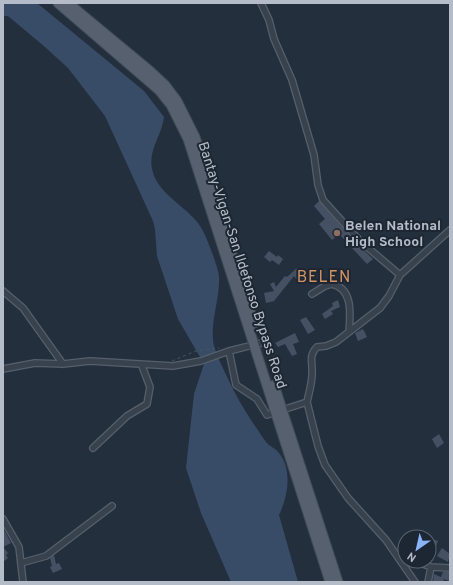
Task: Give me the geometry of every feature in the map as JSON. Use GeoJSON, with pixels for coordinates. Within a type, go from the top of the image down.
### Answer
{"type":"FeatureCollection","features":[{"type":"Feature","properties":{"kind":"main road","name":"Bantay-Vigan-San Ildefonso Bypass Road"},"geometry":{"type":"LineString","coordinates":[[58,3],[146,77],[171,105],[188,139],[258,344]]}},
{"type":"Feature","properties":{"kind":"main road","name":"Bantay-Vigan-San Ildefonso Bypass Road"},"geometry":{"type":"LineString","coordinates":[[68,3],[165,85],[177,101],[195,137],[330,582]]}},
{"type":"Feature","properties":{"kind":"main road","name":"Bantay-Vigan-San Ildefonso Bypass Road"},"geometry":{"type":"LineString","coordinates":[[279,411],[338,582]]}},
{"type":"Feature","properties":{"kind":"street"},"geometry":{"type":"LineString","coordinates":[[261,3],[267,16],[274,39],[292,80],[314,155],[318,185],[323,200],[360,241],[400,275]]}},
{"type":"Feature","properties":{"kind":"street"},"geometry":{"type":"LineString","coordinates":[[397,556],[386,540],[348,498],[325,465],[316,438],[307,402],[312,373],[310,361],[314,350],[317,347],[326,346],[336,342],[385,302],[400,275],[450,230]]}},
{"type":"Feature","properties":{"kind":"street"},"geometry":{"type":"LineString","coordinates":[[312,294],[325,286],[332,284],[344,292],[349,304],[349,332]]}},
{"type":"Feature","properties":{"kind":"street"},"geometry":{"type":"LineString","coordinates":[[3,291],[23,308],[63,364]]}},
{"type":"Feature","properties":{"kind":"street"},"geometry":{"type":"LineString","coordinates":[[3,369],[35,363],[63,364],[95,361],[142,366],[173,366],[201,362],[218,357],[229,351],[258,344]]}},
{"type":"Feature","properties":{"kind":"street"},"geometry":{"type":"LineString","coordinates":[[229,351],[236,385],[257,399],[267,415],[307,402]]}},
{"type":"Feature","properties":{"kind":"street"},"geometry":{"type":"LineString","coordinates":[[93,448],[128,416],[147,404],[150,387],[142,366]]}},
{"type":"Feature","properties":{"kind":"street"},"geometry":{"type":"LineString","coordinates":[[22,563],[46,556],[112,506]]}},
{"type":"Feature","properties":{"kind":"street"},"geometry":{"type":"LineString","coordinates":[[3,519],[19,547],[23,582]]}},
{"type":"Feature","properties":{"kind":"street"},"geometry":{"type":"LineString","coordinates":[[437,567],[450,568]]}},
{"type":"Feature","properties":{"kind":"street"},"geometry":{"type":"LineString","coordinates":[[406,569],[415,582]]}},
{"type":"Feature","properties":{"kind":"street"},"geometry":{"type":"LineString","coordinates":[[428,582],[431,569]]}},
{"type":"Feature","properties":{"kind":"path"},"geometry":{"type":"LineString","coordinates":[[170,361],[196,351],[218,348]]}},
{"type":"Feature","properties":{"kind":"water"},"geometry":{"type":"Polygon","coordinates":[[[3,3],[37,3],[144,91],[164,117],[152,155],[152,169],[155,178],[161,187],[198,223],[205,235],[215,261],[219,277],[219,285],[213,324],[214,345],[223,369],[243,407],[266,442],[278,452],[286,466],[288,483],[287,491],[279,515],[298,582],[231,582],[201,513],[186,468],[194,394],[204,364],[178,319],[157,256],[153,221],[105,116],[68,68],[8,16],[3,16],[3,3]]]}},
{"type":"Feature","properties":{"kind":"building"},"geometry":{"type":"Polygon","coordinates":[[[319,201],[357,244],[373,259],[367,264],[339,234],[332,240],[319,224],[325,219],[314,206],[319,201]]]}},
{"type":"Feature","properties":{"kind":"building"},"geometry":{"type":"Polygon","coordinates":[[[269,251],[277,257],[278,255],[283,259],[279,265],[272,260],[270,262],[264,257],[269,251]]]}},
{"type":"Feature","properties":{"kind":"building"},"geometry":{"type":"Polygon","coordinates":[[[297,268],[305,276],[299,282],[294,276],[274,301],[266,303],[264,293],[274,291],[270,284],[274,282],[276,287],[285,276],[287,277],[297,268]]]}},
{"type":"Feature","properties":{"kind":"building"},"geometry":{"type":"Polygon","coordinates":[[[338,300],[340,307],[331,311],[333,314],[325,319],[322,314],[333,306],[332,303],[338,300]]]}},
{"type":"Feature","properties":{"kind":"building"},"geometry":{"type":"Polygon","coordinates":[[[306,317],[315,330],[308,334],[300,320],[306,317]]]}},
{"type":"Feature","properties":{"kind":"building"},"geometry":{"type":"Polygon","coordinates":[[[363,329],[367,337],[358,341],[355,333],[363,329]]]}},
{"type":"Feature","properties":{"kind":"building"},"geometry":{"type":"Polygon","coordinates":[[[295,333],[299,342],[293,344],[297,354],[292,356],[285,344],[278,347],[275,343],[295,333]]]}},
{"type":"Feature","properties":{"kind":"building"},"geometry":{"type":"Polygon","coordinates":[[[439,434],[444,443],[437,448],[432,439],[439,434]]]}},
{"type":"Feature","properties":{"kind":"building"},"geometry":{"type":"Polygon","coordinates":[[[3,528],[11,543],[3,547],[3,528]]]}},
{"type":"Feature","properties":{"kind":"building"},"geometry":{"type":"Polygon","coordinates":[[[3,547],[8,553],[6,555],[8,558],[3,562],[3,547]]]}},
{"type":"Feature","properties":{"kind":"building"},"geometry":{"type":"Polygon","coordinates":[[[442,548],[450,554],[448,562],[437,556],[442,548]]]}},
{"type":"Feature","properties":{"kind":"building"},"geometry":{"type":"Polygon","coordinates":[[[54,555],[56,564],[59,563],[62,569],[53,573],[50,567],[52,566],[50,558],[54,555]]]}},
{"type":"Feature","properties":{"kind":"building"},"geometry":{"type":"Polygon","coordinates":[[[443,572],[450,572],[450,581],[443,579],[445,582],[433,581],[434,574],[441,577],[443,572]]]}},
{"type":"Feature","properties":{"kind":"place","name":"Belen National High School"},"geometry":{"type":"Point","coordinates":[337,233]}},
{"type":"Feature","properties":{"kind":"district","name":"BELEN"},"geometry":{"type":"Point","coordinates":[324,276]}}]}
